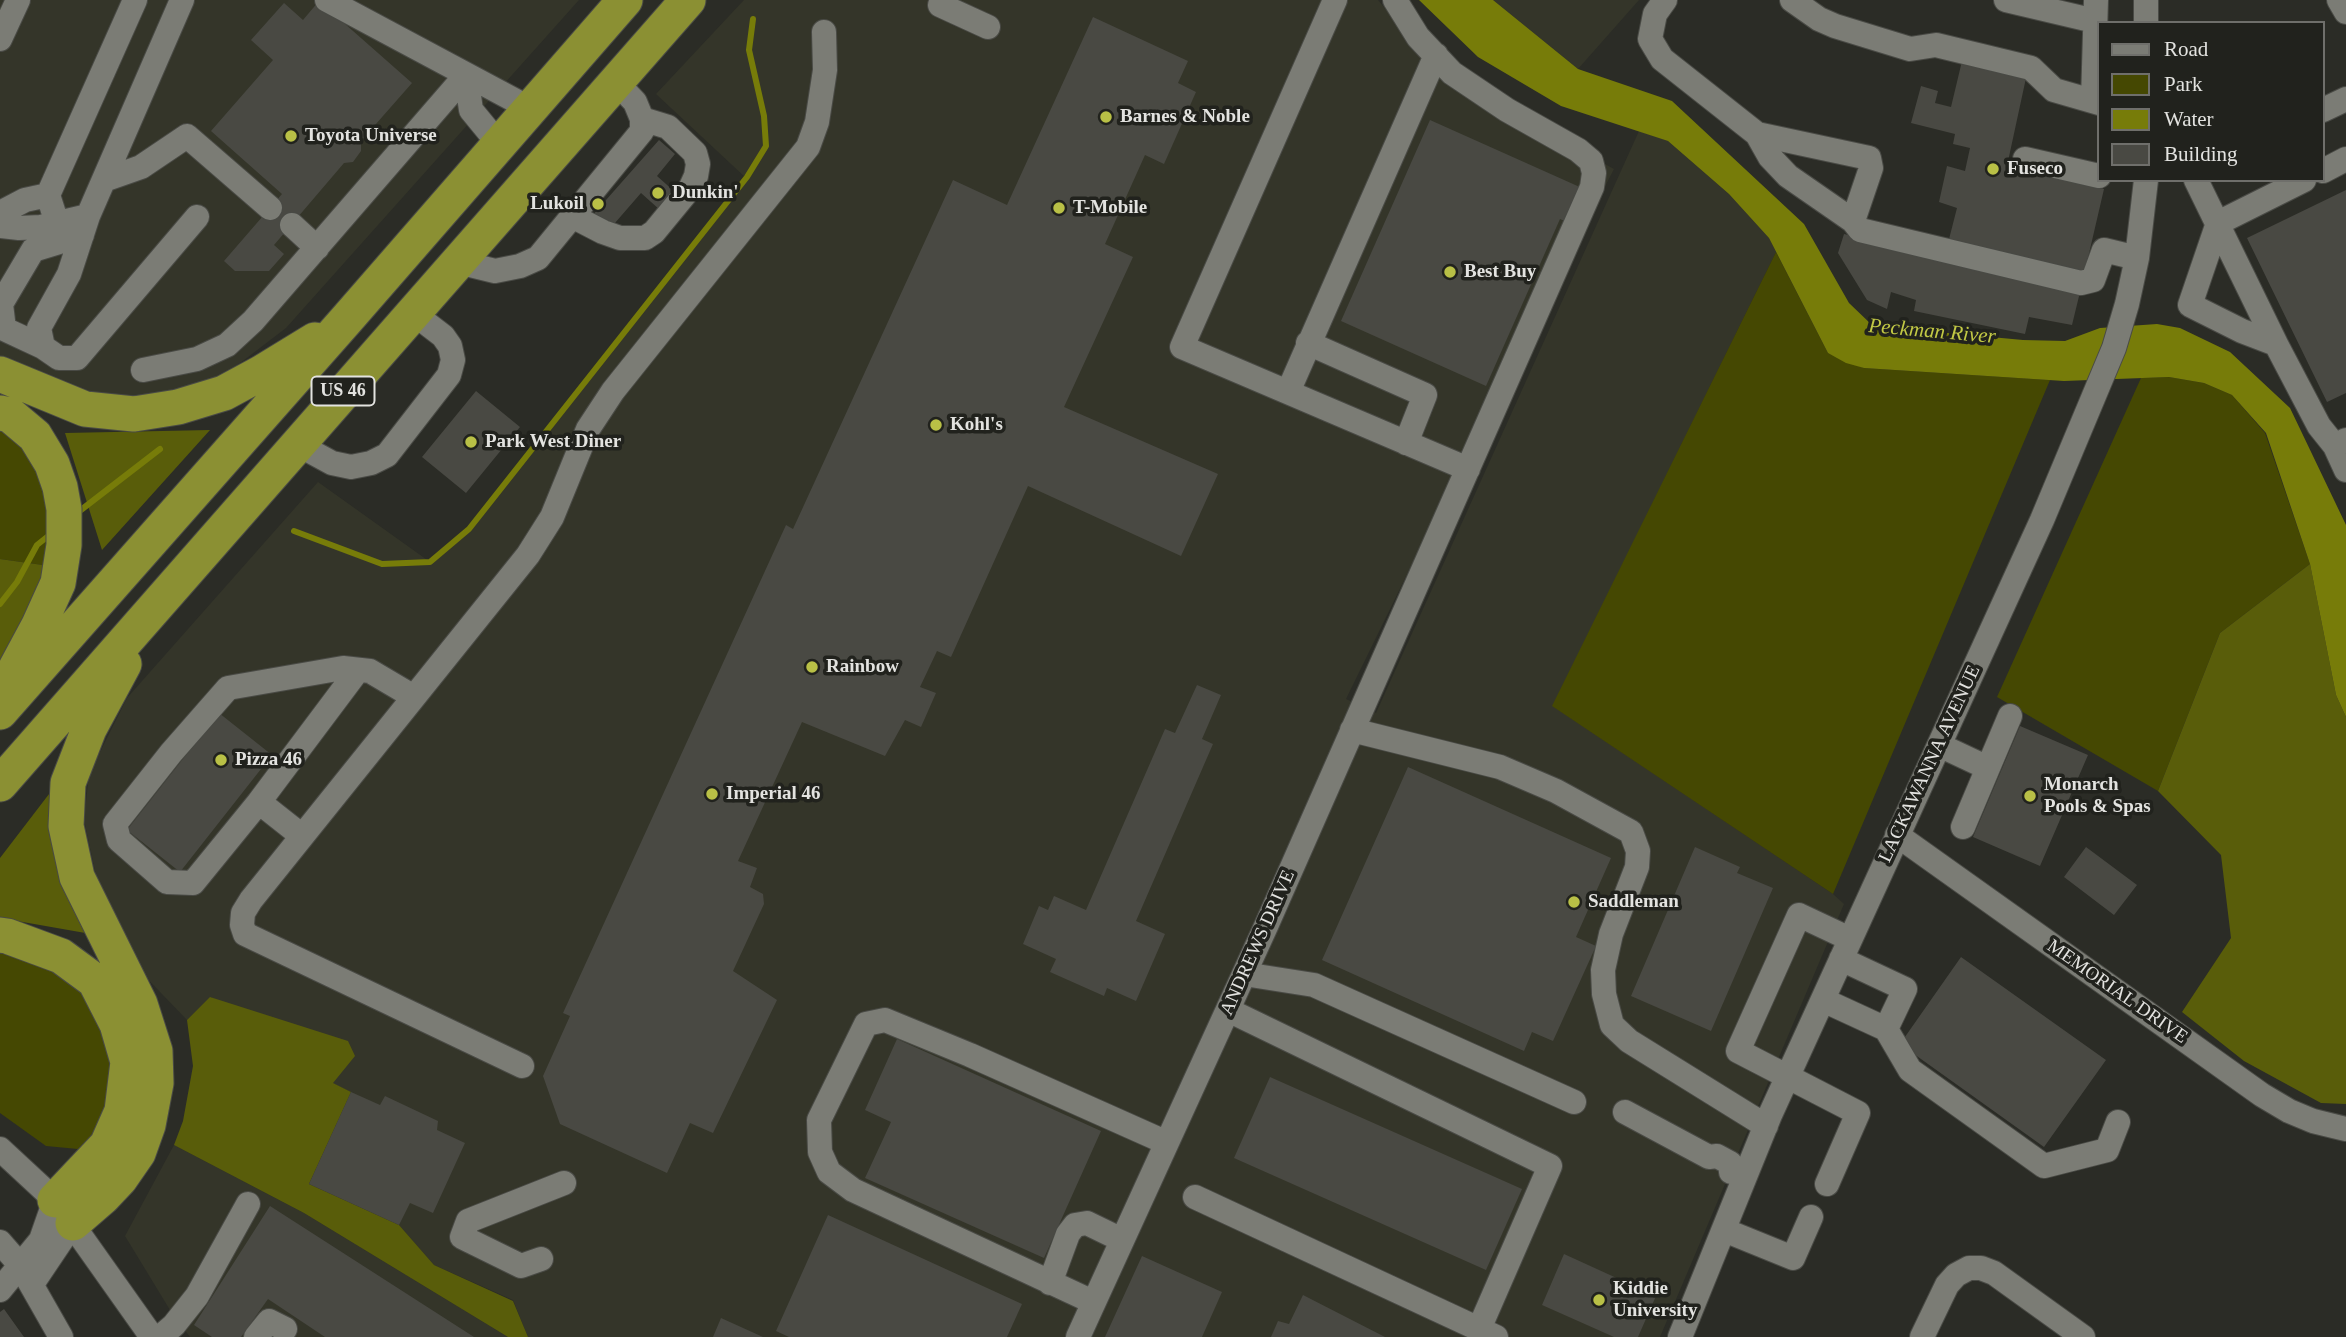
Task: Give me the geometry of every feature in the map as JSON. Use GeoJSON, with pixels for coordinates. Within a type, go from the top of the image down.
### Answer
{"type":"FeatureCollection","features":[{"type":"Feature","properties":{"kind":"highway","name":"US 46"},"geometry":{"type":"LineString","coordinates":[[0,712],[625,0]]}},
{"type":"Feature","properties":{"kind":"highway","name":"US 46"},"geometry":{"type":"LineString","coordinates":[[0,784],[688,0]]}},
{"type":"Feature","properties":{"kind":"highway"},"geometry":{"type":"LineString","coordinates":[[0,374],[85,409],[134,414],[178,407],[224,393],[347,319]]}},
{"type":"Feature","properties":{"kind":"highway"},"geometry":{"type":"LineString","coordinates":[[0,698],[58,583],[64,545],[64,509],[52,464],[35,436],[3,413]]}},
{"type":"Feature","properties":{"kind":"highway"},"geometry":{"type":"LineString","coordinates":[[64,1211],[112,1188],[138,1153],[148,1125],[156,1083],[155,1051],[140,1004],[76,877],[66,826],[68,783],[89,729],[155,607]]}},
{"type":"Feature","properties":{"kind":"highway"},"geometry":{"type":"LineString","coordinates":[[0,935],[61,956],[95,981],[117,1024],[128,1062],[122,1111],[107,1146],[64,1211]]}},
{"type":"Feature","properties":{"kind":"street"},"geometry":{"type":"LineString","coordinates":[[0,39],[18,0]]}},
{"type":"Feature","properties":{"kind":"street"},"geometry":{"type":"LineString","coordinates":[[57,223],[48,195],[135,0]]}},
{"type":"Feature","properties":{"kind":"street"},"geometry":{"type":"LineString","coordinates":[[43,347],[39,328],[69,274],[85,226],[182,0]]}},
{"type":"Feature","properties":{"kind":"street"},"geometry":{"type":"LineString","coordinates":[[327,0],[531,109]]}},
{"type":"Feature","properties":{"kind":"street"},"geometry":{"type":"LineString","coordinates":[[1335,0],[1182,347],[1468,469]]}},
{"type":"Feature","properties":{"kind":"street"},"geometry":{"type":"LineString","coordinates":[[1288,393],[1436,55],[1418,37],[1395,0]]}},
{"type":"Feature","properties":{"kind":"street"},"geometry":{"type":"LineString","coordinates":[[1665,0],[1655,14],[1650,39],[1662,60],[1757,134],[1770,157],[1787,176],[1853,221],[1860,230],[2081,283],[2093,281],[2104,250],[2137,258]]}},
{"type":"Feature","properties":{"kind":"street"},"geometry":{"type":"LineString","coordinates":[[1793,0],[1819,19],[1835,26],[1910,49],[1936,45],[2031,68],[2054,90],[2096,102],[2096,11],[2006,0]]}},
{"type":"Feature","properties":{"kind":"street"},"geometry":{"type":"LineString","coordinates":[[2146,0],[2146,21]]}},
{"type":"Feature","properties":{"kind":"street"},"geometry":{"type":"LineString","coordinates":[[2339,0],[2346,12]]}},
{"type":"Feature","properties":{"kind":"street"},"geometry":{"type":"LineString","coordinates":[[937,2],[988,27]]}},
{"type":"Feature","properties":{"kind":"street"},"geometry":{"type":"LineString","coordinates":[[522,1066],[245,934],[242,925],[243,913],[528,555],[552,517],[588,429],[613,391],[813,138],[825,70],[824,32]]}},
{"type":"Feature","properties":{"kind":"street","name":"ANDREWS DRIVE"},"geometry":{"type":"LineString","coordinates":[[1078,1337],[1228,1010],[1592,187],[1594,173],[1591,161],[1578,150],[1507,110],[1452,73],[1436,55]]}},
{"type":"Feature","properties":{"kind":"street"},"geometry":{"type":"LineString","coordinates":[[466,75],[471,110],[499,144]]}},
{"type":"Feature","properties":{"kind":"street"},"geometry":{"type":"LineString","coordinates":[[143,370],[197,359],[227,345],[253,321],[466,75]]}},
{"type":"Feature","properties":{"kind":"street"},"geometry":{"type":"LineString","coordinates":[[458,262],[495,271],[520,266],[538,258],[642,131],[642,119],[635,102],[616,82]]}},
{"type":"Feature","properties":{"kind":"street"},"geometry":{"type":"LineString","coordinates":[[2325,109],[2346,99]]}},
{"type":"Feature","properties":{"kind":"street"},"geometry":{"type":"LineString","coordinates":[[572,216],[620,239],[645,238],[654,232],[691,187],[698,164],[695,153],[668,127],[642,119]]}},
{"type":"Feature","properties":{"kind":"street"},"geometry":{"type":"LineString","coordinates":[[1757,134],[1870,158],[1871,168],[1853,221]]}},
{"type":"Feature","properties":{"kind":"street"},"geometry":{"type":"LineString","coordinates":[[104,180],[141,167],[187,136],[270,208]]}},
{"type":"Feature","properties":{"kind":"street"},"geometry":{"type":"LineString","coordinates":[[2025,159],[2098,176]]}},
{"type":"Feature","properties":{"kind":"street"},"geometry":{"type":"LineString","coordinates":[[2325,170],[2346,159]]}},
{"type":"Feature","properties":{"kind":"street","name":"LACKAWANNA AVENUE"},"geometry":{"type":"LineString","coordinates":[[1680,1337],[1724,1230],[1738,1176],[1766,1126],[2042,520],[2114,348],[2137,258],[2143,182]]}},
{"type":"Feature","properties":{"kind":"street"},"geometry":{"type":"LineString","coordinates":[[2197,182],[2319,426],[2340,443],[2346,470]]}},
{"type":"Feature","properties":{"kind":"street"},"geometry":{"type":"LineString","coordinates":[[2276,344],[2242,331],[2190,305],[2218,223],[2300,182]]}},
{"type":"Feature","properties":{"kind":"street"},"geometry":{"type":"LineString","coordinates":[[0,213],[24,200],[48,195]]}},
{"type":"Feature","properties":{"kind":"street"},"geometry":{"type":"LineString","coordinates":[[85,226],[33,250],[1,304],[4,329],[43,347],[59,358],[77,358],[197,217]]}},
{"type":"Feature","properties":{"kind":"street"},"geometry":{"type":"LineString","coordinates":[[0,226],[19,228],[57,223],[85,226]]}},
{"type":"Feature","properties":{"kind":"street"},"geometry":{"type":"LineString","coordinates":[[292,225],[317,248]]}},
{"type":"Feature","properties":{"kind":"street"},"geometry":{"type":"LineString","coordinates":[[297,444],[332,463],[351,467],[371,463],[387,455],[449,375],[453,360],[450,346],[443,336],[414,313]]}},
{"type":"Feature","properties":{"kind":"street"},"geometry":{"type":"LineString","coordinates":[[1308,343],[1425,395],[1406,443]]}},
{"type":"Feature","properties":{"kind":"street"},"geometry":{"type":"LineString","coordinates":[[358,670],[259,802],[193,883],[167,882],[119,840],[115,824],[171,753],[228,688],[343,667],[370,671],[414,697]]}},
{"type":"Feature","properties":{"kind":"street"},"geometry":{"type":"LineString","coordinates":[[1963,827],[2010,716]]}},
{"type":"Feature","properties":{"kind":"street"},"geometry":{"type":"LineString","coordinates":[[1352,730],[1500,767],[1556,791],[1631,832],[1638,851],[1637,867],[1611,934],[1603,970],[1604,995],[1612,1024],[1629,1041],[1766,1126]]}},
{"type":"Feature","properties":{"kind":"street"},"geometry":{"type":"LineString","coordinates":[[1939,745],[1988,768]]}},
{"type":"Feature","properties":{"kind":"street"},"geometry":{"type":"LineString","coordinates":[[259,802],[302,836]]}},
{"type":"Feature","properties":{"kind":"street","name":"MEMORIAL DRIVE"},"geometry":{"type":"LineString","coordinates":[[1898,835],[2262,1095],[2313,1121],[2346,1129]]}},
{"type":"Feature","properties":{"kind":"street"},"geometry":{"type":"LineString","coordinates":[[1827,1184],[1858,1113],[1738,1051],[1799,915],[1905,989],[1886,1029]]}},
{"type":"Feature","properties":{"kind":"street"},"geometry":{"type":"LineString","coordinates":[[1244,974],[1314,985],[1574,1102]]}},
{"type":"Feature","properties":{"kind":"street"},"geometry":{"type":"LineString","coordinates":[[1822,1000],[1886,1029],[1910,1070],[2044,1166],[2106,1150],[2118,1122]]}},
{"type":"Feature","properties":{"kind":"street"},"geometry":{"type":"LineString","coordinates":[[1195,1197],[1488,1333],[1550,1166],[1228,1010]]}},
{"type":"Feature","properties":{"kind":"street"},"geometry":{"type":"LineString","coordinates":[[1093,1302],[853,1190],[829,1172],[820,1152],[819,1120],[866,1024],[885,1020],[971,1055],[1166,1142]]}},
{"type":"Feature","properties":{"kind":"street"},"geometry":{"type":"LineString","coordinates":[[1625,1112],[1709,1157],[1709,1166],[1724,1175],[1738,1176]]}},
{"type":"Feature","properties":{"kind":"street"},"geometry":{"type":"LineString","coordinates":[[0,1149],[64,1211],[151,1336],[174,1325],[197,1296],[248,1204]]}},
{"type":"Feature","properties":{"kind":"street"},"geometry":{"type":"LineString","coordinates":[[541,1259],[521,1266],[462,1237],[468,1221],[564,1183]]}},
{"type":"Feature","properties":{"kind":"street"},"geometry":{"type":"LineString","coordinates":[[12,1279],[64,1211]]}},
{"type":"Feature","properties":{"kind":"street"},"geometry":{"type":"LineString","coordinates":[[1724,1230],[1793,1258],[1811,1217]]}},
{"type":"Feature","properties":{"kind":"street"},"geometry":{"type":"LineString","coordinates":[[1050,1283],[1075,1224],[1087,1223],[1122,1240]]}},
{"type":"Feature","properties":{"kind":"street"},"geometry":{"type":"LineString","coordinates":[[0,1242],[12,1279],[61,1337]]}},
{"type":"Feature","properties":{"kind":"street"},"geometry":{"type":"LineString","coordinates":[[1922,1337],[1947,1285],[1956,1275],[1969,1268],[1981,1268],[1994,1273],[2083,1337]]}},
{"type":"Feature","properties":{"kind":"street"},"geometry":{"type":"LineString","coordinates":[[256,1337],[269,1321],[285,1329]]}},
{"type":"Feature","properties":{"kind":"shaded area"},"geometry":{"type":"Polygon","coordinates":[[[0,0],[579,0],[286,328],[218,380],[144,396],[74,395],[0,361],[0,0]]]}},
{"type":"Feature","properties":{"kind":"shaded area"},"geometry":{"type":"Polygon","coordinates":[[[744,0],[1378,0],[1438,72],[1614,169],[1440,507],[1346,699],[1376,713],[1639,131],[1668,141],[1729,194],[1769,238],[1776,252],[1553,706],[1844,904],[1660,1337],[528,1337],[513,1300],[434,1265],[399,1225],[309,1184],[350,1092],[332,1083],[211,997],[187,1020],[136,967],[96,876],[84,820],[89,774],[127,698],[318,482],[430,562],[469,529],[746,178],[656,94],[744,0]]]}},
{"type":"Feature","properties":{"kind":"shaded area"},"geometry":{"type":"Polygon","coordinates":[[[1493,0],[1639,0],[1578,69],[1493,0]]]}},
{"type":"Feature","properties":{"kind":"shaded area"},"geometry":{"type":"Polygon","coordinates":[[[210,430],[102,550],[65,433],[210,430]]]}},
{"type":"Feature","properties":{"kind":"shaded area"},"geometry":{"type":"Polygon","coordinates":[[[0,559],[50,566],[0,667],[0,559]]]}},
{"type":"Feature","properties":{"kind":"shaded area"},"geometry":{"type":"Polygon","coordinates":[[[2310,564],[2336,695],[2346,717],[2346,1104],[2321,1103],[2244,1061],[2182,1012],[2231,938],[2221,855],[2158,791],[2220,633],[2310,564]]]}},
{"type":"Feature","properties":{"kind":"shaded area"},"geometry":{"type":"Polygon","coordinates":[[[59,781],[91,934],[0,918],[0,858],[59,781]]]}},
{"type":"Feature","properties":{"kind":"shaded area"},"geometry":{"type":"Polygon","coordinates":[[[210,997],[348,1041],[355,1056],[333,1083],[351,1092],[309,1184],[399,1225],[434,1265],[513,1301],[528,1337],[508,1337],[304,1213],[174,1145],[183,1121],[193,1066],[187,1020],[210,997]]]}},
{"type":"Feature","properties":{"kind":"shaded area"},"geometry":{"type":"Polygon","coordinates":[[[174,1145],[304,1213],[508,1337],[190,1337],[170,1310],[125,1236],[174,1145]]]}},
{"type":"Feature","properties":{"kind":"green space"},"geometry":{"type":"Polygon","coordinates":[[[1776,252],[1828,353],[1864,368],[2050,380],[1833,894],[1552,706],[1776,252]]]}},
{"type":"Feature","properties":{"kind":"green space"},"geometry":{"type":"Polygon","coordinates":[[[2169,377],[2204,383],[2232,395],[2265,433],[2310,564],[2220,633],[2158,791],[1997,697],[2141,378],[2169,377]]]}},
{"type":"Feature","properties":{"kind":"green space"},"geometry":{"type":"Polygon","coordinates":[[[0,420],[37,446],[51,488],[50,566],[0,559],[0,420]]]}},
{"type":"Feature","properties":{"kind":"green space"},"geometry":{"type":"Polygon","coordinates":[[[0,953],[31,956],[96,999],[119,1058],[95,1145],[78,1149],[46,1146],[0,1113],[0,953]]]}},
{"type":"Feature","properties":{"kind":"water","name":"Peckman River"},"geometry":{"type":"Polygon","coordinates":[[[1419,0],[1493,0],[1578,69],[1672,101],[1804,224],[1849,303],[1873,326],[2023,340],[2065,341],[2100,328],[2157,324],[2180,328],[2230,352],[2290,408],[2346,525],[2346,717],[2336,695],[2310,564],[2266,433],[2232,395],[2204,383],[2169,377],[2064,381],[1864,368],[1846,363],[1828,353],[1769,238],[1729,194],[1668,141],[1561,106],[1478,57],[1419,0]]]}},
{"type":"Feature","properties":{"kind":"building","name":"Toyota Universe"},"geometry":{"type":"Polygon","coordinates":[[[319,1],[412,83],[361,141],[361,151],[353,162],[344,163],[274,245],[284,254],[269,271],[235,271],[224,261],[282,194],[211,131],[273,60],[251,40],[284,3],[303,20],[319,1]]]}},
{"type":"Feature","properties":{"kind":"building"},"geometry":{"type":"Polygon","coordinates":[[[1093,17],[1188,61],[1178,83],[1196,92],[1164,164],[1145,155],[1105,244],[1133,257],[1064,407],[1218,474],[1181,556],[1028,486],[951,657],[937,651],[920,687],[936,693],[921,727],[905,720],[885,756],[802,722],[738,861],[757,868],[750,887],[763,894],[764,904],[733,971],[777,1000],[713,1133],[690,1123],[667,1173],[560,1124],[543,1076],[570,1016],[563,1013],[786,525],[793,529],[953,180],[1007,205],[1093,17]]]}},
{"type":"Feature","properties":{"kind":"building","name":"Fuseco"},"geometry":{"type":"Polygon","coordinates":[[[1962,61],[2026,78],[2007,166],[2104,189],[2084,275],[1948,243],[1957,208],[1939,202],[1947,166],[1965,171],[1970,148],[1953,144],[1955,134],[1911,123],[1921,86],[1938,91],[1935,103],[1951,107],[1962,61]]]}},
{"type":"Feature","properties":{"kind":"building","name":"Best Buy"},"geometry":{"type":"Polygon","coordinates":[[[1430,120],[1582,188],[1567,222],[1560,219],[1486,386],[1341,321],[1430,120]]]}},
{"type":"Feature","properties":{"kind":"building"},"geometry":{"type":"Polygon","coordinates":[[[659,140],[675,154],[657,176],[675,192],[660,210],[641,193],[608,231],[591,217],[659,140]]]}},
{"type":"Feature","properties":{"kind":"building"},"geometry":{"type":"Polygon","coordinates":[[[2346,190],[2346,393],[2327,402],[2247,238],[2346,190]]]}},
{"type":"Feature","properties":{"kind":"building"},"geometry":{"type":"Polygon","coordinates":[[[1844,234],[2081,288],[2072,325],[2029,317],[2025,334],[1914,311],[1916,300],[1891,292],[1887,309],[1867,300],[1838,253],[1844,234]]]}},
{"type":"Feature","properties":{"kind":"building","name":"Park West Diner"},"geometry":{"type":"Polygon","coordinates":[[[476,391],[520,427],[466,493],[422,457],[476,391]]]}},
{"type":"Feature","properties":{"kind":"building"},"geometry":{"type":"Polygon","coordinates":[[[1197,685],[1221,695],[1202,739],[1213,744],[1136,921],[1165,934],[1136,1001],[1107,988],[1104,996],[1050,972],[1056,959],[1023,944],[1039,906],[1048,910],[1054,896],[1086,910],[1165,729],[1175,733],[1197,685]]]}},
{"type":"Feature","properties":{"kind":"building"},"geometry":{"type":"Polygon","coordinates":[[[219,713],[272,755],[180,872],[127,830],[219,713]]]}},
{"type":"Feature","properties":{"kind":"building","name":"Monarch Pools & Spas"},"geometry":{"type":"Polygon","coordinates":[[[2020,726],[2088,755],[2040,866],[1973,837],[2020,726]]]}},
{"type":"Feature","properties":{"kind":"building"},"geometry":{"type":"Polygon","coordinates":[[[1408,767],[1611,858],[1576,937],[1596,946],[1553,1041],[1532,1032],[1524,1051],[1322,960],[1408,767]]]}},
{"type":"Feature","properties":{"kind":"building"},"geometry":{"type":"Polygon","coordinates":[[[1695,847],[1740,867],[1737,873],[1773,888],[1711,1031],[1631,996],[1695,847]]]}},
{"type":"Feature","properties":{"kind":"building"},"geometry":{"type":"Polygon","coordinates":[[[2086,847],[2137,885],[2114,915],[2064,877],[2086,847]]]}},
{"type":"Feature","properties":{"kind":"building"},"geometry":{"type":"Polygon","coordinates":[[[1961,957],[2106,1060],[2044,1147],[1900,1044],[1961,957]]]}},
{"type":"Feature","properties":{"kind":"building"},"geometry":{"type":"Polygon","coordinates":[[[897,1039],[1101,1131],[1044,1258],[865,1178],[891,1122],[865,1110],[897,1039]]]}},
{"type":"Feature","properties":{"kind":"building"},"geometry":{"type":"Polygon","coordinates":[[[1270,1077],[1522,1189],[1486,1270],[1234,1158],[1270,1077]]]}},
{"type":"Feature","properties":{"kind":"building"},"geometry":{"type":"Polygon","coordinates":[[[351,1092],[380,1105],[385,1096],[438,1121],[437,1130],[465,1143],[433,1213],[410,1203],[399,1225],[309,1184],[351,1092]]]}},
{"type":"Feature","properties":{"kind":"building"},"geometry":{"type":"Polygon","coordinates":[[[270,1206],[474,1337],[325,1337],[268,1299],[241,1337],[212,1337],[194,1325],[270,1206]]]}},
{"type":"Feature","properties":{"kind":"building"},"geometry":{"type":"Polygon","coordinates":[[[828,1215],[1022,1304],[1007,1337],[789,1337],[776,1331],[828,1215]]]}},
{"type":"Feature","properties":{"kind":"building","name":"Kiddie University"},"geometry":{"type":"Polygon","coordinates":[[[1564,1254],[1656,1296],[1638,1337],[1614,1337],[1542,1305],[1564,1254]]]}},
{"type":"Feature","properties":{"kind":"building"},"geometry":{"type":"Polygon","coordinates":[[[1142,1256],[1222,1292],[1202,1337],[1105,1337],[1142,1256]]]}},
{"type":"Feature","properties":{"kind":"building"},"geometry":{"type":"Polygon","coordinates":[[[1303,1295],[1385,1337],[1271,1337],[1278,1321],[1289,1324],[1303,1295]]]}},
{"type":"Feature","properties":{"kind":"building"},"geometry":{"type":"Polygon","coordinates":[[[4,1309],[24,1337],[0,1337],[0,1312],[4,1309]]]}},
{"type":"Feature","properties":{"kind":"building"},"geometry":{"type":"Polygon","coordinates":[[[721,1318],[763,1337],[713,1337],[721,1318]]]}},
{"type":"Feature","properties":{"kind":"waterway"},"geometry":{"type":"LineString","coordinates":[[294,531],[382,564],[430,562],[469,529],[747,177],[766,146],[764,116],[749,50],[753,19]]}},
{"type":"Feature","properties":{"kind":"waterway"},"geometry":{"type":"LineString","coordinates":[[77,513],[160,449]]}},
{"type":"Feature","properties":{"kind":"waterway"},"geometry":{"type":"LineString","coordinates":[[0,604],[17,582],[37,545],[52,533]]}},
{"type":"Feature","properties":{"kind":"place","name":"Barnes & Noble"},"geometry":{"type":"Point","coordinates":[1106,117]}},
{"type":"Feature","properties":{"kind":"place","name":"Toyota Universe"},"geometry":{"type":"Point","coordinates":[291,136]}},
{"type":"Feature","properties":{"kind":"place","name":"Fuseco"},"geometry":{"type":"Point","coordinates":[1993,169]}},
{"type":"Feature","properties":{"kind":"place","name":"Dunkin'"},"geometry":{"type":"Point","coordinates":[658,193]}},
{"type":"Feature","properties":{"kind":"place","name":"Lukoil"},"geometry":{"type":"Point","coordinates":[598,204]}},
{"type":"Feature","properties":{"kind":"place","name":"T-Mobile"},"geometry":{"type":"Point","coordinates":[1059,208]}},
{"type":"Feature","properties":{"kind":"place","name":"Best Buy"},"geometry":{"type":"Point","coordinates":[1450,272]}},
{"type":"Feature","properties":{"kind":"place","name":"Kohl's"},"geometry":{"type":"Point","coordinates":[936,425]}},
{"type":"Feature","properties":{"kind":"place","name":"Park West Diner"},"geometry":{"type":"Point","coordinates":[471,442]}},
{"type":"Feature","properties":{"kind":"place","name":"Rainbow"},"geometry":{"type":"Point","coordinates":[812,667]}},
{"type":"Feature","properties":{"kind":"place","name":"Pizza 46"},"geometry":{"type":"Point","coordinates":[221,760]}},
{"type":"Feature","properties":{"kind":"place","name":"Imperial 46"},"geometry":{"type":"Point","coordinates":[712,794]}},
{"type":"Feature","properties":{"kind":"place","name":"Monarch Pools & Spas"},"geometry":{"type":"Point","coordinates":[2030,796]}},
{"type":"Feature","properties":{"kind":"place","name":"Saddleman"},"geometry":{"type":"Point","coordinates":[1574,902]}},
{"type":"Feature","properties":{"kind":"place","name":"Kiddie University"},"geometry":{"type":"Point","coordinates":[1599,1300]}}]}
